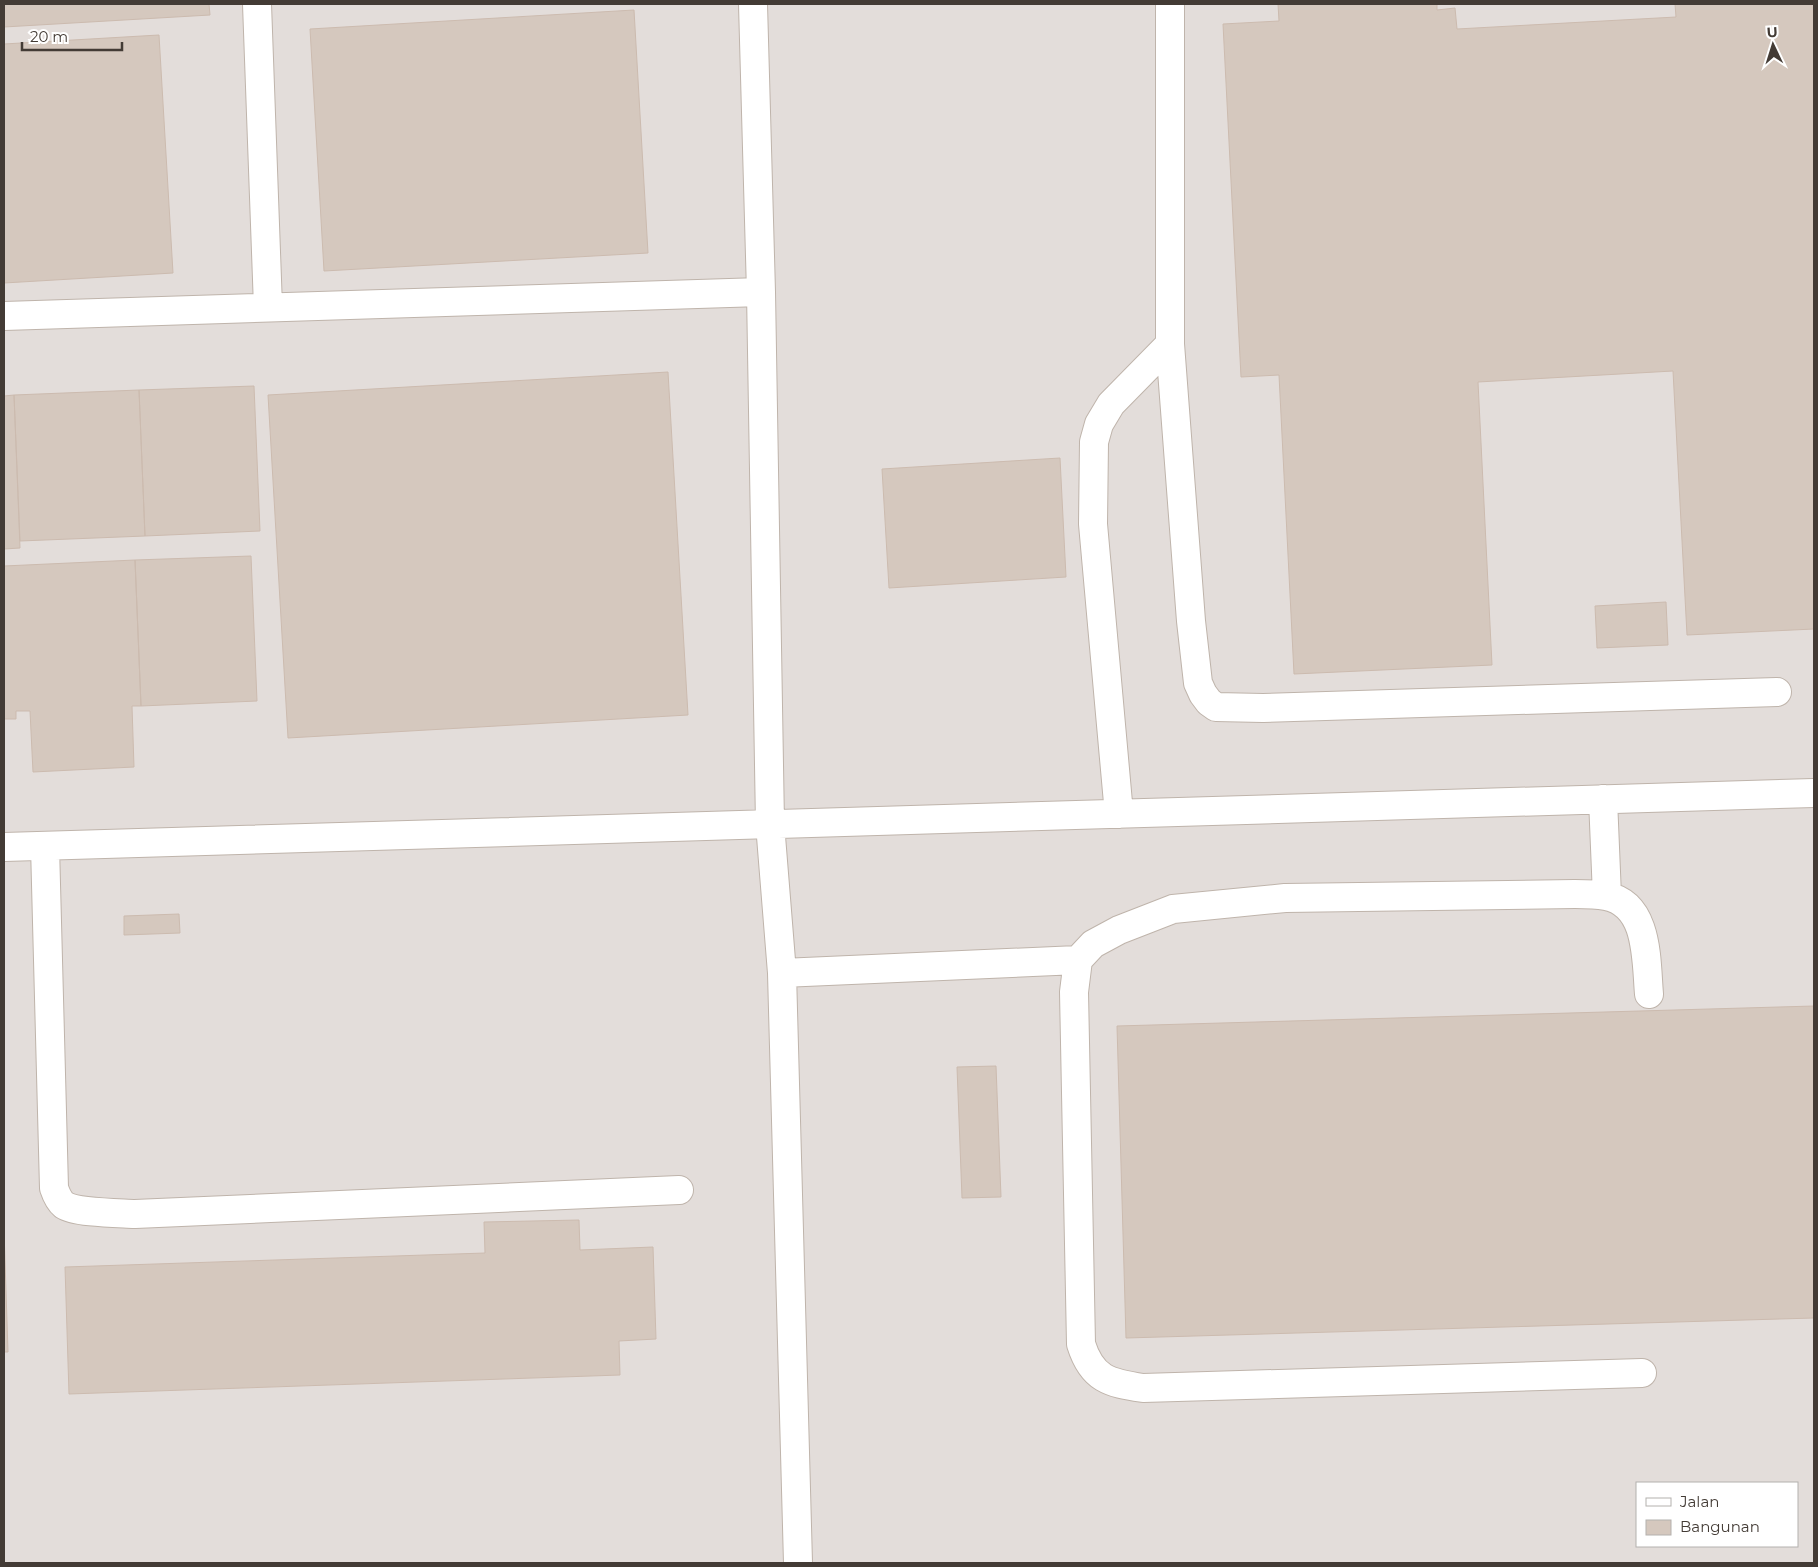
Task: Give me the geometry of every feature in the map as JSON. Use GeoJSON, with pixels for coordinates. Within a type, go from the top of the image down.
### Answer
{"type":"FeatureCollection","features":[{"type":"Feature","properties":{"kind":"street"},"geometry":{"type":"LineString","coordinates":[[257,4],[268,307]]}},
{"type":"Feature","properties":{"kind":"street"},"geometry":{"type":"LineString","coordinates":[[753,4],[761,292],[770,824],[782,973],[798,1563]]}},
{"type":"Feature","properties":{"kind":"street"},"geometry":{"type":"LineString","coordinates":[[1170,4],[1170,344],[1190,620],[1198,683],[1209,702],[1216,707],[1263,708],[1777,692]]}},
{"type":"Feature","properties":{"kind":"street"},"geometry":{"type":"LineString","coordinates":[[4,316],[761,292]]}},
{"type":"Feature","properties":{"kind":"street"},"geometry":{"type":"LineString","coordinates":[[1118,814],[1093,524],[1094,442],[1099,424],[1111,404],[1170,344]]}},
{"type":"Feature","properties":{"kind":"street"},"geometry":{"type":"LineString","coordinates":[[4,847],[1814,792]]}},
{"type":"Feature","properties":{"kind":"street"},"geometry":{"type":"LineString","coordinates":[[1603,799],[1607,896]]}},
{"type":"Feature","properties":{"kind":"street"},"geometry":{"type":"LineString","coordinates":[[46,846],[54,1188],[58,1198],[64,1205],[78,1210],[135,1214],[679,1190]]}},
{"type":"Feature","properties":{"kind":"street"},"geometry":{"type":"LineString","coordinates":[[1642,1373],[1143,1388],[1103,1379],[1085,1357],[1081,1344],[1074,992],[1078,960],[1093,944],[1119,930],[1173,909],[1285,898],[1575,894],[1607,896],[1619,901],[1629,909],[1641,926],[1649,994]]}},
{"type":"Feature","properties":{"kind":"street"},"geometry":{"type":"LineString","coordinates":[[782,973],[1078,960]]}},
{"type":"Feature","properties":{"kind":"shaded area"},"geometry":{"type":"Polygon","coordinates":[[[4,4],[1814,4],[1814,1563],[4,1563],[4,4]]]}},
{"type":"Feature","properties":{"kind":"building"},"geometry":{"type":"Polygon","coordinates":[[[4,4],[209,4],[210,15],[4,27],[4,4]]]}},
{"type":"Feature","properties":{"kind":"building"},"geometry":{"type":"Polygon","coordinates":[[[1278,4],[1437,4],[1437,10],[1455,8],[1457,29],[1676,17],[1675,4],[1814,4],[1814,629],[1687,635],[1673,371],[1478,382],[1492,665],[1294,674],[1279,375],[1241,377],[1223,24],[1279,21],[1278,4]]]}},
{"type":"Feature","properties":{"kind":"building"},"geometry":{"type":"Polygon","coordinates":[[[634,10],[648,253],[324,271],[310,29],[634,10]]]}},
{"type":"Feature","properties":{"kind":"building"},"geometry":{"type":"Polygon","coordinates":[[[159,35],[173,273],[4,283],[4,44],[159,35]]]}},
{"type":"Feature","properties":{"kind":"building"},"geometry":{"type":"Polygon","coordinates":[[[668,372],[688,715],[288,738],[268,395],[668,372]]]}},
{"type":"Feature","properties":{"kind":"building"},"geometry":{"type":"Polygon","coordinates":[[[254,386],[260,531],[145,536],[139,390],[254,386]]]}},
{"type":"Feature","properties":{"kind":"building"},"geometry":{"type":"Polygon","coordinates":[[[139,390],[145,536],[20,541],[14,395],[139,390]]]}},
{"type":"Feature","properties":{"kind":"building"},"geometry":{"type":"Polygon","coordinates":[[[14,395],[20,548],[4,549],[4,396],[14,395]]]}},
{"type":"Feature","properties":{"kind":"building"},"geometry":{"type":"Polygon","coordinates":[[[1060,458],[1066,577],[889,588],[882,469],[1060,458]]]}},
{"type":"Feature","properties":{"kind":"building"},"geometry":{"type":"Polygon","coordinates":[[[251,556],[257,701],[141,706],[135,560],[251,556]]]}},
{"type":"Feature","properties":{"kind":"building"},"geometry":{"type":"Polygon","coordinates":[[[135,560],[141,706],[132,706],[134,767],[33,772],[30,711],[16,711],[16,719],[4,719],[4,566],[135,560]]]}},
{"type":"Feature","properties":{"kind":"building"},"geometry":{"type":"Polygon","coordinates":[[[1666,602],[1668,645],[1597,648],[1595,606],[1666,602]]]}},
{"type":"Feature","properties":{"kind":"building"},"geometry":{"type":"Polygon","coordinates":[[[179,914],[180,933],[124,935],[124,916],[179,914]]]}},
{"type":"Feature","properties":{"kind":"building"},"geometry":{"type":"Polygon","coordinates":[[[1814,1006],[1814,1318],[1126,1338],[1117,1026],[1814,1006]]]}},
{"type":"Feature","properties":{"kind":"building"},"geometry":{"type":"Polygon","coordinates":[[[996,1066],[1001,1197],[962,1198],[957,1067],[996,1066]]]}},
{"type":"Feature","properties":{"kind":"building"},"geometry":{"type":"Polygon","coordinates":[[[579,1220],[580,1250],[653,1247],[656,1339],[619,1341],[620,1375],[69,1394],[65,1267],[485,1253],[484,1222],[579,1220]]]}},
{"type":"Feature","properties":{"kind":"building"},"geometry":{"type":"Polygon","coordinates":[[[4,1230],[8,1352],[4,1352],[4,1230]]]}}]}
